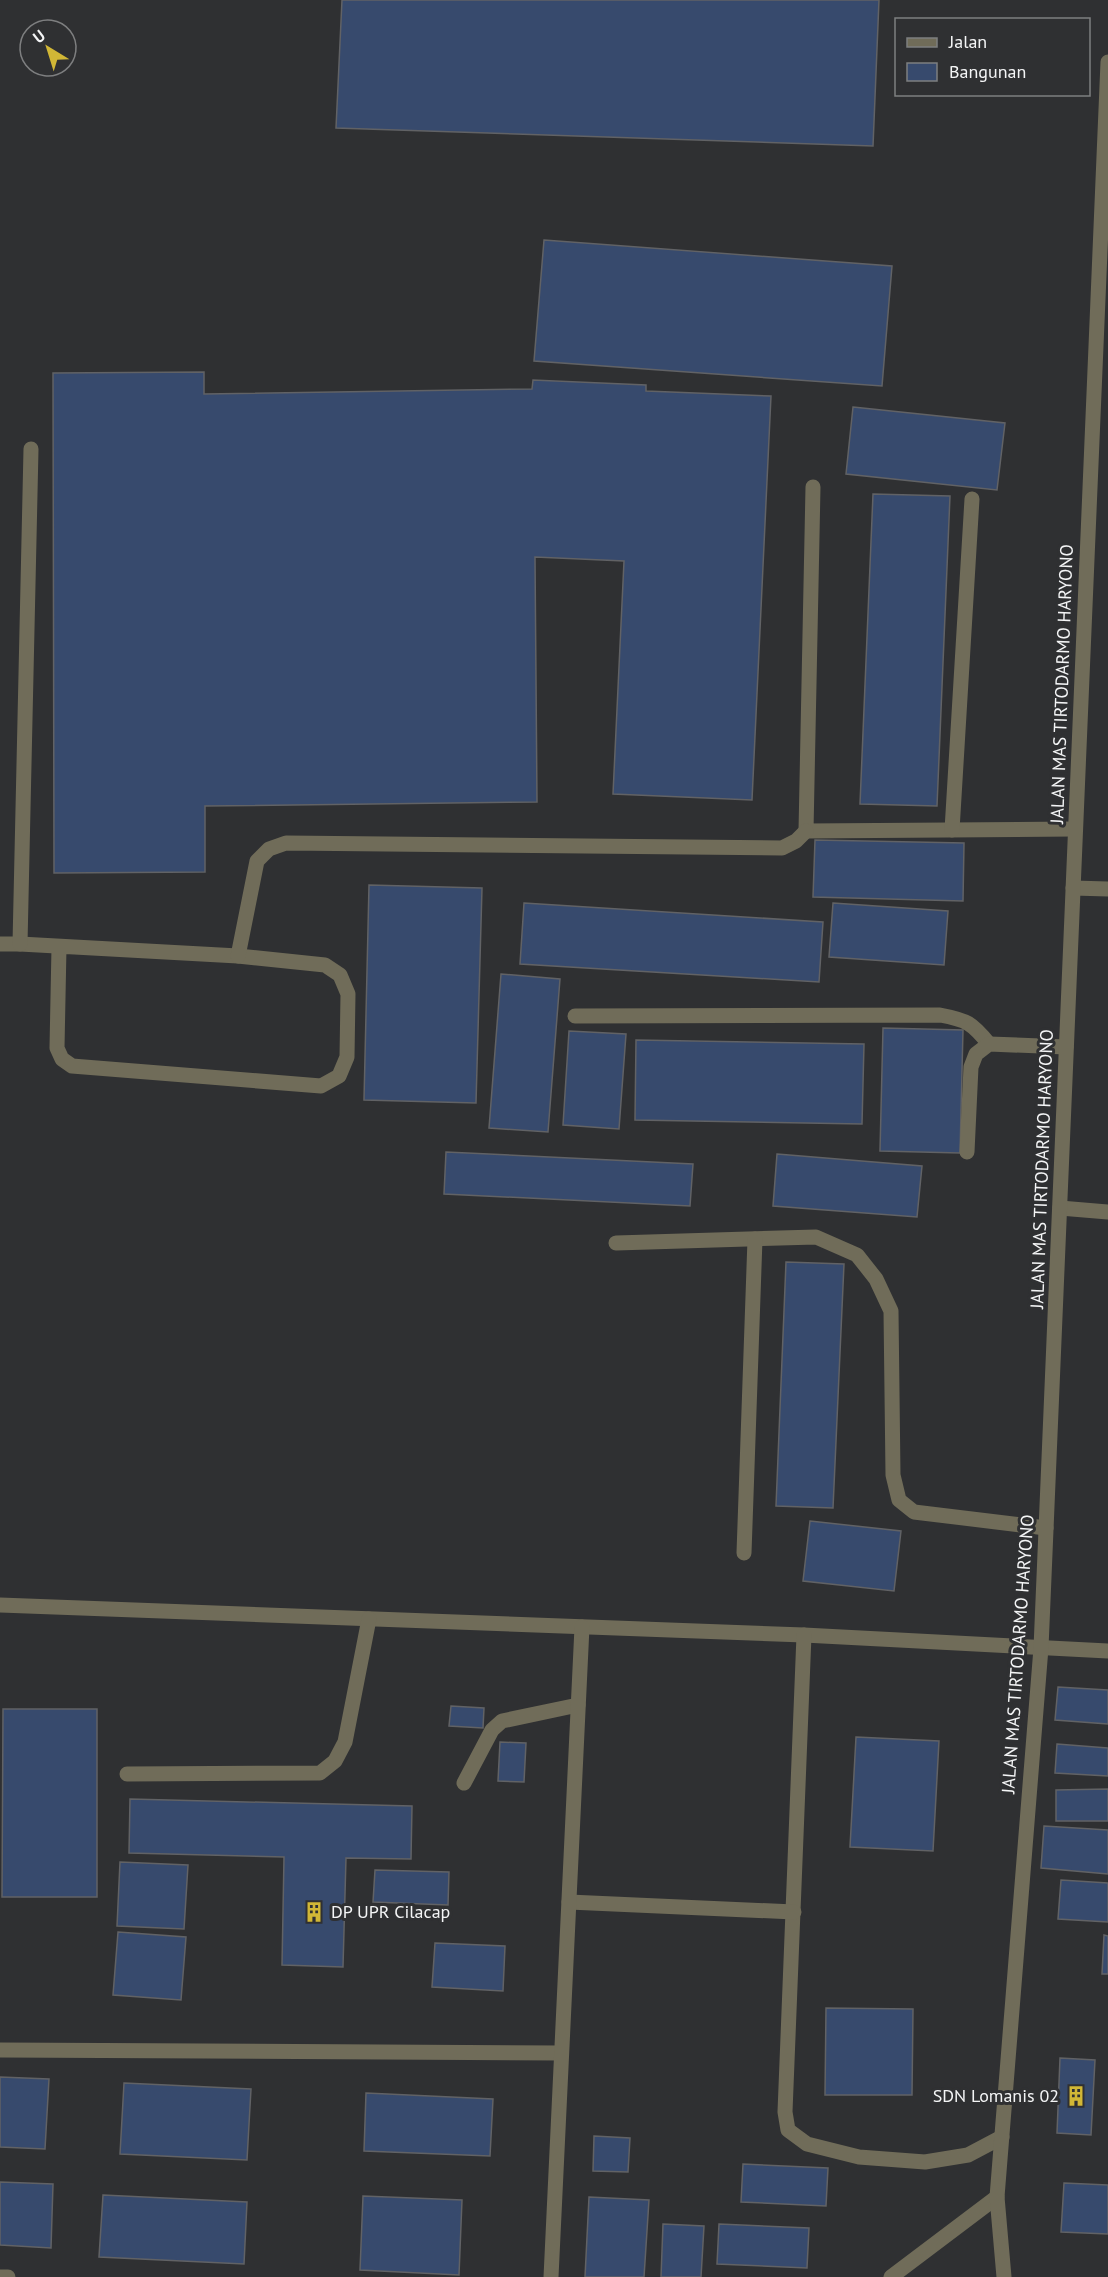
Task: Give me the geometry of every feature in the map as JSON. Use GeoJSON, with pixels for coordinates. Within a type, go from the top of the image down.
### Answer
{"type":"FeatureCollection","features":[{"type":"Feature","properties":{"kind":"street","name":"JALAN MAS TIRTODARMO HARYONO"},"geometry":{"type":"LineString","coordinates":[[1004,2277],[997,2197],[1041,1648],[1108,62]]}},
{"type":"Feature","properties":{"kind":"street"},"geometry":{"type":"LineString","coordinates":[[20,944],[31,449]]}},
{"type":"Feature","properties":{"kind":"street"},"geometry":{"type":"LineString","coordinates":[[238,956],[257,861],[269,849],[286,843],[782,848],[796,841],[806,831],[813,487]]}},
{"type":"Feature","properties":{"kind":"street"},"geometry":{"type":"LineString","coordinates":[[952,830],[972,499]]}},
{"type":"Feature","properties":{"kind":"street"},"geometry":{"type":"LineString","coordinates":[[806,831],[1076,829]]}},
{"type":"Feature","properties":{"kind":"street"},"geometry":{"type":"LineString","coordinates":[[1073,888],[1108,889]]}},
{"type":"Feature","properties":{"kind":"street"},"geometry":{"type":"LineString","coordinates":[[0,944],[238,956],[325,965],[340,975],[348,994],[347,1056],[339,1076],[321,1086],[72,1066],[62,1059],[57,1048],[59,947]]}},
{"type":"Feature","properties":{"kind":"street"},"geometry":{"type":"LineString","coordinates":[[575,1016],[940,1015],[957,1018],[974,1025],[989,1044]]}},
{"type":"Feature","properties":{"kind":"street"},"geometry":{"type":"LineString","coordinates":[[967,1152],[971,1067],[976,1054],[989,1044],[1066,1047]]}},
{"type":"Feature","properties":{"kind":"street"},"geometry":{"type":"LineString","coordinates":[[1059,1208],[1108,1212]]}},
{"type":"Feature","properties":{"kind":"street"},"geometry":{"type":"LineString","coordinates":[[616,1244],[816,1237],[857,1255],[876,1279],[891,1311],[893,1475],[899,1500],[914,1512],[1046,1528]]}},
{"type":"Feature","properties":{"kind":"street"},"geometry":{"type":"LineString","coordinates":[[744,1553],[755,1239]]}},
{"type":"Feature","properties":{"kind":"street"},"geometry":{"type":"LineString","coordinates":[[0,1605],[804,1635],[1108,1652]]}},
{"type":"Feature","properties":{"kind":"street"},"geometry":{"type":"LineString","coordinates":[[127,1774],[320,1773],[335,1761],[345,1742],[369,1619]]}},
{"type":"Feature","properties":{"kind":"street"},"geometry":{"type":"LineString","coordinates":[[550,2277],[582,1626]]}},
{"type":"Feature","properties":{"kind":"street"},"geometry":{"type":"LineString","coordinates":[[804,1635],[785,2112],[788,2130],[807,2144],[859,2157],[925,2162],[968,2155],[1002,2137]]}},
{"type":"Feature","properties":{"kind":"street"},"geometry":{"type":"LineString","coordinates":[[464,1782],[492,1730],[502,1721],[578,1705]]}},
{"type":"Feature","properties":{"kind":"street"},"geometry":{"type":"LineString","coordinates":[[568,1902],[794,1912]]}},
{"type":"Feature","properties":{"kind":"street"},"geometry":{"type":"LineString","coordinates":[[0,2050],[561,2053]]}},
{"type":"Feature","properties":{"kind":"street"},"geometry":{"type":"LineString","coordinates":[[891,2277],[997,2197]]}},
{"type":"Feature","properties":{"kind":"street"},"geometry":{"type":"LineString","coordinates":[[0,2277],[8,2277]]}},
{"type":"Feature","properties":{"kind":"building"},"geometry":{"type":"Polygon","coordinates":[[[342,0],[879,0],[873,146],[336,128],[342,0]]]}},
{"type":"Feature","properties":{"kind":"building"},"geometry":{"type":"Polygon","coordinates":[[[544,240],[892,266],[882,386],[534,361],[544,240]]]}},
{"type":"Feature","properties":{"kind":"building"},"geometry":{"type":"Polygon","coordinates":[[[204,372],[204,394],[532,389],[533,380],[646,385],[646,391],[771,396],[752,800],[613,794],[624,561],[535,557],[537,802],[205,806],[205,872],[54,873],[53,373],[204,372]]]}},
{"type":"Feature","properties":{"kind":"building"},"geometry":{"type":"Polygon","coordinates":[[[853,407],[1005,423],[997,490],[846,474],[853,407]]]}},
{"type":"Feature","properties":{"kind":"building"},"geometry":{"type":"Polygon","coordinates":[[[873,494],[950,496],[937,806],[860,804],[873,494]]]}},
{"type":"Feature","properties":{"kind":"building"},"geometry":{"type":"Polygon","coordinates":[[[815,840],[964,843],[963,901],[813,897],[815,840]]]}},
{"type":"Feature","properties":{"kind":"building"},"geometry":{"type":"Polygon","coordinates":[[[369,885],[482,888],[476,1103],[364,1100],[369,885]]]}},
{"type":"Feature","properties":{"kind":"building"},"geometry":{"type":"Polygon","coordinates":[[[524,903],[823,922],[819,982],[520,964],[524,903]]]}},
{"type":"Feature","properties":{"kind":"building"},"geometry":{"type":"Polygon","coordinates":[[[833,903],[948,911],[944,965],[829,957],[833,903]]]}},
{"type":"Feature","properties":{"kind":"building"},"geometry":{"type":"Polygon","coordinates":[[[501,974],[560,979],[548,1132],[489,1128],[501,974]]]}},
{"type":"Feature","properties":{"kind":"building"},"geometry":{"type":"Polygon","coordinates":[[[883,1028],[963,1030],[960,1153],[880,1151],[883,1028]]]}},
{"type":"Feature","properties":{"kind":"building"},"geometry":{"type":"Polygon","coordinates":[[[569,1031],[626,1034],[619,1129],[563,1125],[569,1031]]]}},
{"type":"Feature","properties":{"kind":"building"},"geometry":{"type":"Polygon","coordinates":[[[636,1040],[864,1044],[862,1124],[635,1120],[636,1040]]]}},
{"type":"Feature","properties":{"kind":"building"},"geometry":{"type":"Polygon","coordinates":[[[446,1152],[693,1164],[690,1206],[444,1194],[446,1152]]]}},
{"type":"Feature","properties":{"kind":"building"},"geometry":{"type":"Polygon","coordinates":[[[777,1154],[922,1166],[917,1217],[773,1206],[777,1154]]]}},
{"type":"Feature","properties":{"kind":"building"},"geometry":{"type":"Polygon","coordinates":[[[786,1262],[844,1264],[833,1508],[776,1506],[786,1262]]]}},
{"type":"Feature","properties":{"kind":"building"},"geometry":{"type":"Polygon","coordinates":[[[810,1521],[901,1531],[894,1591],[803,1581],[810,1521]]]}},
{"type":"Feature","properties":{"kind":"building"},"geometry":{"type":"Polygon","coordinates":[[[1058,1687],[1108,1690],[1108,1724],[1055,1720],[1058,1687]]]}},
{"type":"Feature","properties":{"kind":"building"},"geometry":{"type":"Polygon","coordinates":[[[451,1706],[484,1708],[483,1728],[449,1726],[451,1706]]]}},
{"type":"Feature","properties":{"kind":"building"},"geometry":{"type":"Polygon","coordinates":[[[3,1709],[97,1709],[97,1897],[2,1897],[3,1709]]]}},
{"type":"Feature","properties":{"kind":"building"},"geometry":{"type":"Polygon","coordinates":[[[856,1737],[939,1741],[933,1851],[850,1847],[856,1737]]]}},
{"type":"Feature","properties":{"kind":"building"},"geometry":{"type":"Polygon","coordinates":[[[500,1742],[526,1743],[524,1782],[498,1781],[500,1742]]]}},
{"type":"Feature","properties":{"kind":"building"},"geometry":{"type":"Polygon","coordinates":[[[1057,1744],[1108,1748],[1108,1776],[1055,1773],[1057,1744]]]}},
{"type":"Feature","properties":{"kind":"building"},"geometry":{"type":"Polygon","coordinates":[[[1108,1789],[1108,1821],[1056,1821],[1056,1790],[1108,1789]]]}},
{"type":"Feature","properties":{"kind":"building","name":"DP UPR Cilacap"},"geometry":{"type":"Polygon","coordinates":[[[130,1799],[412,1806],[411,1859],[346,1858],[343,1967],[282,1965],[284,1857],[129,1853],[130,1799]]]}},
{"type":"Feature","properties":{"kind":"building"},"geometry":{"type":"Polygon","coordinates":[[[1044,1826],[1108,1830],[1108,1874],[1041,1868],[1044,1826]]]}},
{"type":"Feature","properties":{"kind":"building"},"geometry":{"type":"Polygon","coordinates":[[[120,1862],[188,1865],[184,1929],[117,1926],[120,1862]]]}},
{"type":"Feature","properties":{"kind":"building","name":"DP UPR Cilacap"},"geometry":{"type":"Polygon","coordinates":[[[375,1870],[449,1872],[448,1905],[373,1902],[375,1870]]]}},
{"type":"Feature","properties":{"kind":"building"},"geometry":{"type":"Polygon","coordinates":[[[1061,1880],[1108,1883],[1108,1922],[1058,1919],[1061,1880]]]}},
{"type":"Feature","properties":{"kind":"building"},"geometry":{"type":"Polygon","coordinates":[[[118,1932],[186,1937],[181,2000],[113,1995],[118,1932]]]}},
{"type":"Feature","properties":{"kind":"building"},"geometry":{"type":"Polygon","coordinates":[[[1104,1935],[1108,1936],[1108,1974],[1102,1974],[1104,1935]]]}},
{"type":"Feature","properties":{"kind":"building","name":"DP UPR Cilacap"},"geometry":{"type":"Polygon","coordinates":[[[435,1943],[505,1946],[503,1991],[432,1987],[435,1943]]]}},
{"type":"Feature","properties":{"kind":"building"},"geometry":{"type":"Polygon","coordinates":[[[826,2008],[913,2009],[912,2095],[825,2095],[826,2008]]]}},
{"type":"Feature","properties":{"kind":"building","name":"SDN Lomanis 02"},"geometry":{"type":"Polygon","coordinates":[[[1060,2058],[1095,2060],[1091,2135],[1057,2133],[1060,2058]]]}},
{"type":"Feature","properties":{"kind":"building"},"geometry":{"type":"Polygon","coordinates":[[[0,2077],[49,2079],[45,2149],[0,2147],[0,2077]]]}},
{"type":"Feature","properties":{"kind":"building"},"geometry":{"type":"Polygon","coordinates":[[[124,2083],[251,2089],[247,2160],[120,2154],[124,2083]]]}},
{"type":"Feature","properties":{"kind":"building"},"geometry":{"type":"Polygon","coordinates":[[[366,2093],[493,2099],[490,2156],[364,2151],[366,2093]]]}},
{"type":"Feature","properties":{"kind":"building"},"geometry":{"type":"Polygon","coordinates":[[[594,2136],[630,2138],[628,2172],[593,2171],[594,2136]]]}},
{"type":"Feature","properties":{"kind":"building"},"geometry":{"type":"Polygon","coordinates":[[[743,2164],[828,2168],[826,2206],[741,2202],[743,2164]]]}},
{"type":"Feature","properties":{"kind":"building"},"geometry":{"type":"Polygon","coordinates":[[[0,2182],[53,2184],[51,2248],[0,2245],[0,2182]]]}},
{"type":"Feature","properties":{"kind":"building"},"geometry":{"type":"Polygon","coordinates":[[[1064,2183],[1108,2185],[1108,2234],[1061,2232],[1064,2183]]]}},
{"type":"Feature","properties":{"kind":"building"},"geometry":{"type":"Polygon","coordinates":[[[103,2195],[247,2202],[244,2264],[99,2257],[103,2195]]]}},
{"type":"Feature","properties":{"kind":"building"},"geometry":{"type":"Polygon","coordinates":[[[363,2196],[462,2200],[459,2275],[360,2270],[363,2196]]]}},
{"type":"Feature","properties":{"kind":"building"},"geometry":{"type":"Polygon","coordinates":[[[589,2197],[649,2200],[644,2277],[585,2277],[589,2197]]]}},
{"type":"Feature","properties":{"kind":"building"},"geometry":{"type":"Polygon","coordinates":[[[663,2224],[704,2226],[701,2277],[661,2277],[663,2224]]]}},
{"type":"Feature","properties":{"kind":"building"},"geometry":{"type":"Polygon","coordinates":[[[719,2224],[809,2228],[807,2268],[717,2264],[719,2224]]]}},
{"type":"Feature","properties":{"kind":"place","name":"DP UPR Cilacap"},"geometry":{"type":"Point","coordinates":[314,1912]}},
{"type":"Feature","properties":{"kind":"place","name":"SDN Lomanis 02"},"geometry":{"type":"Point","coordinates":[1076,2096]}}]}
